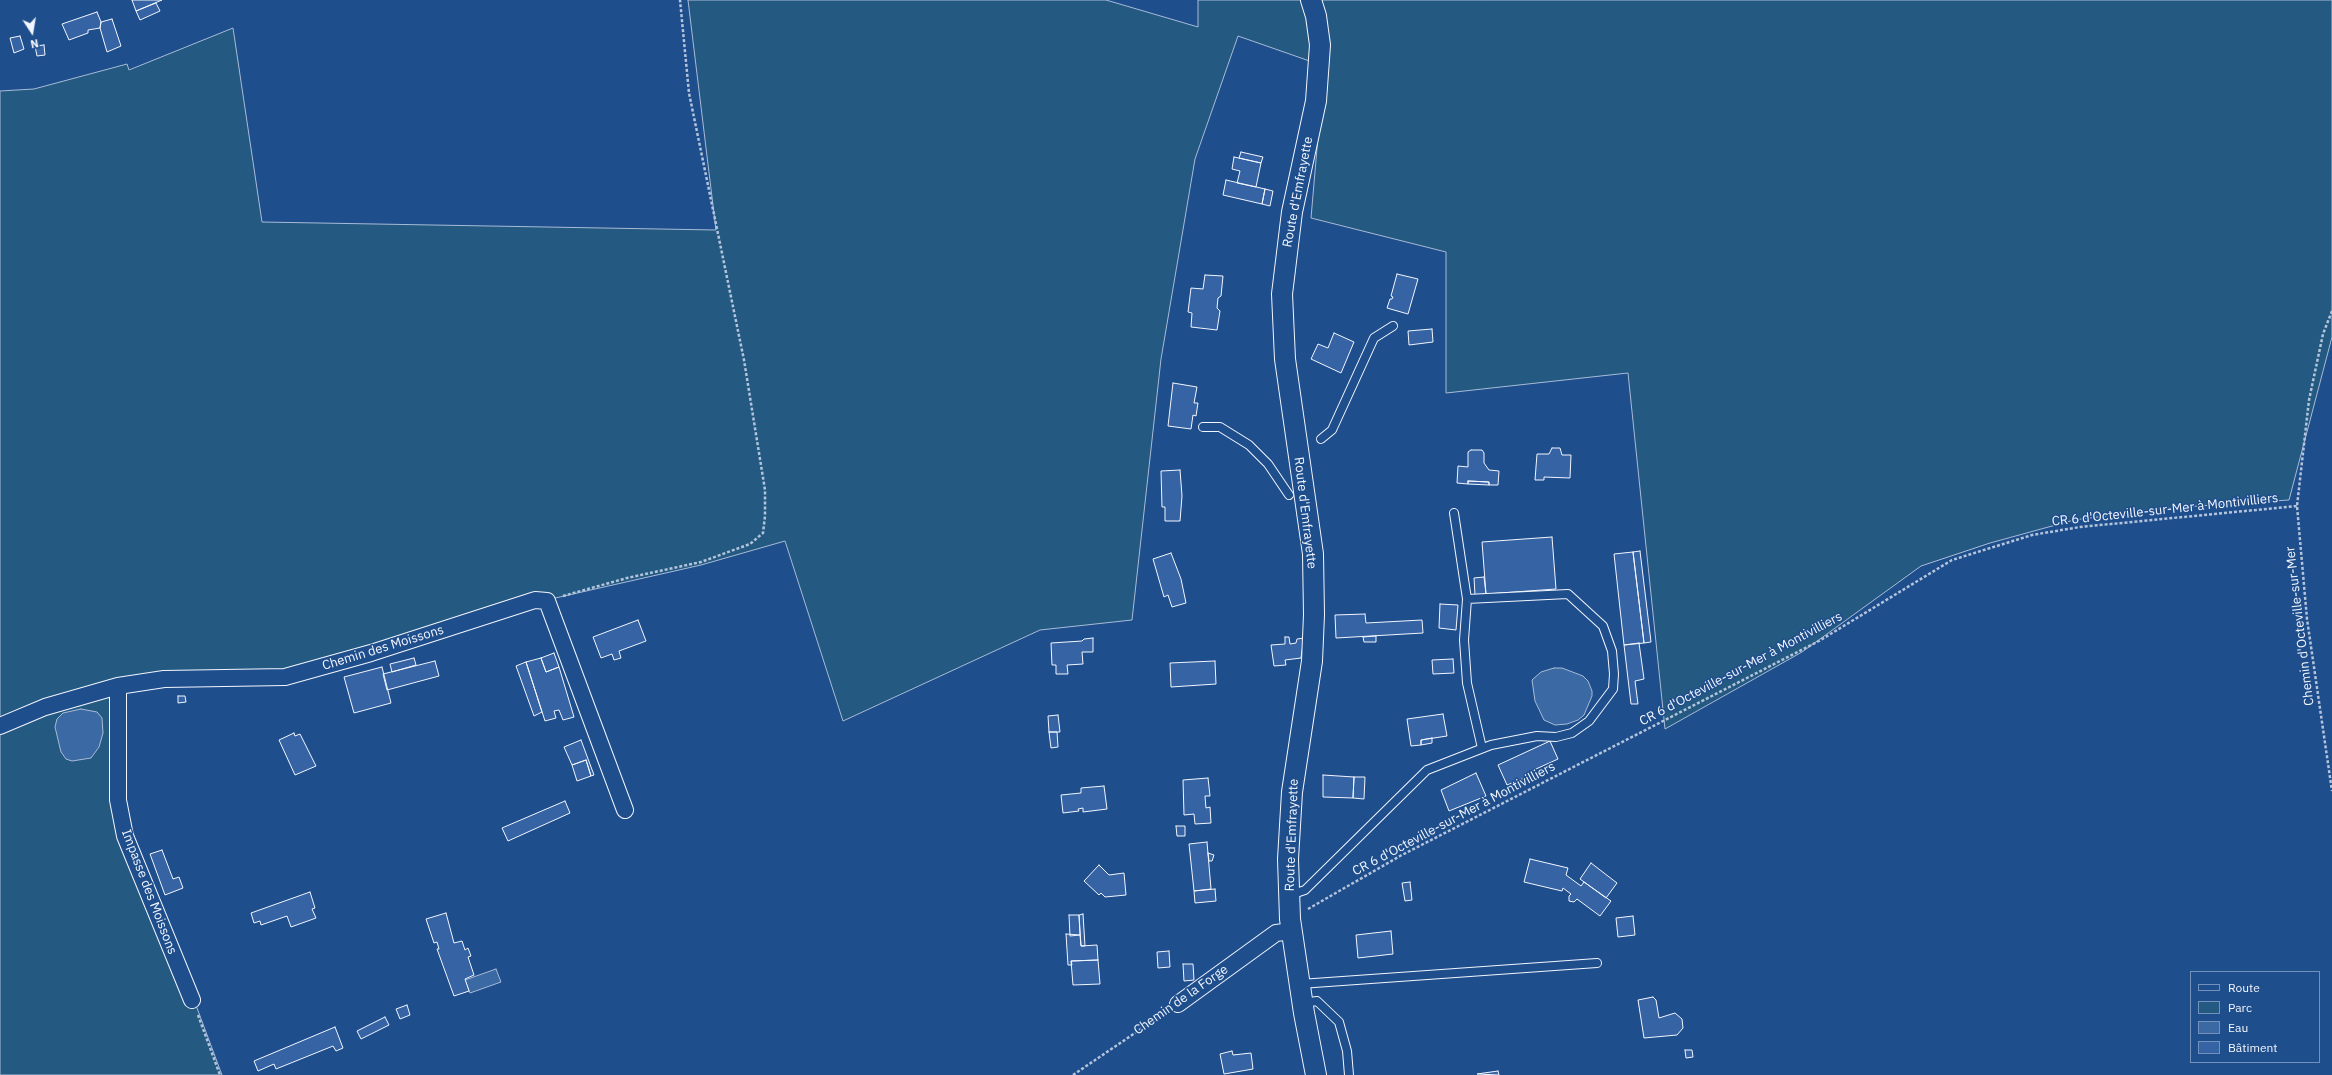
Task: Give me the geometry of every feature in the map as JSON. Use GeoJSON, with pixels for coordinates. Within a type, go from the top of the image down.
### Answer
{"type":"FeatureCollection","features":[{"type":"Feature","properties":{"kind":"street","name":"Route d'Emfrayette"},"geometry":{"type":"LineString","coordinates":[[1311,0],[1316,16],[1320,45],[1316,101],[1292,212],[1282,294],[1285,358],[1313,554],[1314,615],[1312,662],[1292,792],[1288,859],[1291,925],[1301,994],[1316,1075]]}},
{"type":"Feature","properties":{"kind":"street","name":"Chemin des Moissons"},"geometry":{"type":"LineString","coordinates":[[0,726],[45,707],[118,686],[164,679],[285,677],[371,653],[535,600],[547,601]]}},
{"type":"Feature","properties":{"kind":"street"},"geometry":{"type":"LineString","coordinates":[[547,601],[625,810]]}},
{"type":"Feature","properties":{"kind":"street","name":"Impasse des Moissons"},"geometry":{"type":"LineString","coordinates":[[118,686],[118,800],[125,836],[192,1000]]}},
{"type":"Feature","properties":{"kind":"street","name":"Chemin de la Forge"},"geometry":{"type":"LineString","coordinates":[[1178,1004],[1276,933],[1291,925]]}},
{"type":"Feature","properties":{"kind":"lane"},"geometry":{"type":"LineString","coordinates":[[1321,438],[1332,430],[1374,338],[1393,326]]}},
{"type":"Feature","properties":{"kind":"lane"},"geometry":{"type":"LineString","coordinates":[[1203,428],[1220,427],[1249,446],[1268,464],[1289,495]]}},
{"type":"Feature","properties":{"kind":"lane"},"geometry":{"type":"LineString","coordinates":[[1454,513],[1467,599],[1464,640],[1467,683],[1482,748]]}},
{"type":"Feature","properties":{"kind":"lane"},"geometry":{"type":"LineString","coordinates":[[1290,896],[1305,890],[1427,770],[1482,748],[1537,736],[1556,737],[1572,733],[1589,721],[1613,689],[1614,674],[1612,650],[1603,626],[1568,594],[1467,599]]}},
{"type":"Feature","properties":{"kind":"lane"},"geometry":{"type":"LineString","coordinates":[[1301,994],[1597,963]]}},
{"type":"Feature","properties":{"kind":"lane"},"geometry":{"type":"LineString","coordinates":[[1301,994],[1317,1001],[1339,1022],[1347,1051],[1349,1075]]}},
{"type":"Feature","properties":{"kind":"path"},"geometry":{"type":"LineString","coordinates":[[547,601],[627,578],[701,562],[750,544],[763,533],[766,516],[765,490],[744,360],[689,93],[680,0]]}},
{"type":"Feature","properties":{"kind":"path","name":"Chemin d'Octeville-sur-Mer"},"geometry":{"type":"LineString","coordinates":[[2332,311],[2324,334],[2309,400],[2297,506],[2307,619],[2332,791]]}},
{"type":"Feature","properties":{"kind":"path","name":"CR 6 d'Octeville-sur-Mer à Montivilliers"},"geometry":{"type":"LineString","coordinates":[[1291,925],[1400,856],[1819,642],[1952,560],[2032,535],[2080,527],[2297,506]]}},
{"type":"Feature","properties":{"kind":"path"},"geometry":{"type":"LineString","coordinates":[[192,1000],[220,1075]]}},
{"type":"Feature","properties":{"kind":"path","name":"Chemin de la Forge"},"geometry":{"type":"LineString","coordinates":[[1073,1075],[1178,1004]]}},
{"type":"Feature","properties":{"kind":"green space"},"geometry":{"type":"Polygon","coordinates":[[[688,0],[1106,0],[1198,27],[1198,0],[2332,0],[2332,337],[2289,500],[2168,508],[2074,520],[1990,543],[1921,566],[1802,652],[1665,729],[1628,373],[1446,393],[1446,252],[1311,218],[1323,79],[1321,65],[1238,36],[1195,159],[1161,359],[1132,620],[1040,630],[843,721],[785,541],[701,565],[551,599],[369,659],[187,681],[124,693],[124,808],[129,835],[159,906],[222,1075],[0,1075],[0,91],[34,89],[127,64],[129,70],[233,28],[262,222],[716,230],[688,0]]]}},
{"type":"Feature","properties":{"kind":"water"},"geometry":{"type":"Polygon","coordinates":[[[1554,668],[1562,668],[1583,676],[1588,681],[1592,691],[1592,696],[1584,715],[1578,720],[1567,724],[1555,725],[1544,720],[1535,701],[1532,680],[1541,672],[1554,668]]]}},
{"type":"Feature","properties":{"kind":"water"},"geometry":{"type":"Polygon","coordinates":[[[81,709],[97,712],[102,718],[103,733],[99,747],[91,758],[72,761],[66,759],[61,752],[55,727],[57,719],[63,713],[81,709]]]}},
{"type":"Feature","properties":{"kind":"water"},"geometry":{"type":"Polygon","coordinates":[[[496,969],[501,982],[470,993],[465,980],[496,969]]]}},
{"type":"Feature","properties":{"kind":"building"},"geometry":{"type":"Polygon","coordinates":[[[132,0],[162,0],[136,11],[132,0]]]}},
{"type":"Feature","properties":{"kind":"building"},"geometry":{"type":"Polygon","coordinates":[[[156,3],[160,11],[140,20],[136,11],[156,3]]]}},
{"type":"Feature","properties":{"kind":"building"},"geometry":{"type":"Polygon","coordinates":[[[97,12],[101,22],[100,28],[88,30],[88,33],[69,40],[62,24],[97,12]]]}},
{"type":"Feature","properties":{"kind":"building"},"geometry":{"type":"Polygon","coordinates":[[[112,19],[121,46],[107,52],[100,28],[101,22],[112,19]]]}},
{"type":"Feature","properties":{"kind":"building"},"geometry":{"type":"Polygon","coordinates":[[[20,36],[24,49],[14,53],[10,38],[20,36]]]}},
{"type":"Feature","properties":{"kind":"building"},"geometry":{"type":"Polygon","coordinates":[[[44,45],[45,55],[37,56],[35,46],[44,45]]]}},
{"type":"Feature","properties":{"kind":"building"},"geometry":{"type":"Polygon","coordinates":[[[1241,152],[1263,157],[1261,163],[1239,158],[1241,152]]]}},
{"type":"Feature","properties":{"kind":"building"},"geometry":{"type":"Polygon","coordinates":[[[1234,157],[1261,163],[1256,187],[1237,183],[1240,171],[1232,169],[1234,157]]]}},
{"type":"Feature","properties":{"kind":"building"},"geometry":{"type":"Polygon","coordinates":[[[1226,180],[1265,189],[1262,204],[1223,195],[1226,180]]]}},
{"type":"Feature","properties":{"kind":"building"},"geometry":{"type":"Polygon","coordinates":[[[1265,189],[1273,191],[1270,206],[1262,204],[1265,189]]]}},
{"type":"Feature","properties":{"kind":"building"},"geometry":{"type":"Polygon","coordinates":[[[1397,274],[1418,279],[1408,314],[1387,308],[1390,299],[1393,297],[1391,296],[1397,274]]]}},
{"type":"Feature","properties":{"kind":"building"},"geometry":{"type":"Polygon","coordinates":[[[1205,275],[1223,276],[1221,296],[1218,298],[1217,308],[1220,311],[1217,330],[1191,327],[1192,313],[1188,312],[1191,288],[1203,289],[1205,275]]]}},
{"type":"Feature","properties":{"kind":"building"},"geometry":{"type":"Polygon","coordinates":[[[1432,329],[1433,342],[1409,345],[1408,331],[1432,329]]]}},
{"type":"Feature","properties":{"kind":"building"},"geometry":{"type":"Polygon","coordinates":[[[1334,333],[1354,342],[1341,373],[1311,359],[1318,344],[1328,348],[1334,333]]]}},
{"type":"Feature","properties":{"kind":"building"},"geometry":{"type":"Polygon","coordinates":[[[1173,383],[1197,387],[1194,403],[1198,403],[1196,416],[1193,415],[1191,429],[1168,426],[1173,383]]]}},
{"type":"Feature","properties":{"kind":"building"},"geometry":{"type":"Polygon","coordinates":[[[1552,448],[1560,448],[1562,455],[1571,455],[1570,478],[1544,477],[1544,480],[1535,480],[1537,454],[1549,454],[1552,448]]]}},
{"type":"Feature","properties":{"kind":"building"},"geometry":{"type":"Polygon","coordinates":[[[1471,450],[1482,450],[1484,453],[1484,463],[1489,470],[1499,471],[1498,485],[1489,485],[1489,482],[1468,481],[1468,484],[1457,483],[1458,466],[1468,467],[1468,452],[1471,450]]]}},
{"type":"Feature","properties":{"kind":"building"},"geometry":{"type":"Polygon","coordinates":[[[1180,470],[1182,496],[1180,521],[1165,521],[1165,507],[1162,507],[1161,471],[1180,470]]]}},
{"type":"Feature","properties":{"kind":"building"},"geometry":{"type":"Polygon","coordinates":[[[1468,481],[1489,482],[1489,485],[1468,484],[1468,481]]]}},
{"type":"Feature","properties":{"kind":"building"},"geometry":{"type":"Polygon","coordinates":[[[1552,537],[1556,589],[1486,594],[1482,542],[1552,537]]]}},
{"type":"Feature","properties":{"kind":"building"},"geometry":{"type":"Polygon","coordinates":[[[1640,551],[1651,642],[1644,643],[1633,552],[1640,551]]]}},
{"type":"Feature","properties":{"kind":"building"},"geometry":{"type":"Polygon","coordinates":[[[1633,552],[1644,643],[1624,645],[1614,554],[1633,552]]]}},
{"type":"Feature","properties":{"kind":"building"},"geometry":{"type":"Polygon","coordinates":[[[1171,553],[1181,579],[1186,603],[1172,607],[1168,595],[1164,597],[1153,559],[1171,553]]]}},
{"type":"Feature","properties":{"kind":"building"},"geometry":{"type":"Polygon","coordinates":[[[1484,577],[1486,594],[1475,595],[1474,578],[1484,577]]]}},
{"type":"Feature","properties":{"kind":"building"},"geometry":{"type":"Polygon","coordinates":[[[1440,604],[1458,605],[1456,630],[1439,628],[1440,604]]]}},
{"type":"Feature","properties":{"kind":"building"},"geometry":{"type":"Polygon","coordinates":[[[1365,614],[1366,623],[1422,620],[1423,633],[1336,638],[1335,615],[1365,614]]]}},
{"type":"Feature","properties":{"kind":"building"},"geometry":{"type":"Polygon","coordinates":[[[638,620],[646,641],[619,651],[621,658],[614,660],[612,654],[601,658],[593,637],[638,620]]]}},
{"type":"Feature","properties":{"kind":"building"},"geometry":{"type":"Polygon","coordinates":[[[1376,636],[1376,642],[1364,642],[1363,637],[1376,636]]]}},
{"type":"Feature","properties":{"kind":"building"},"geometry":{"type":"Polygon","coordinates":[[[1285,637],[1289,637],[1290,644],[1296,643],[1297,639],[1304,638],[1301,658],[1285,660],[1286,665],[1274,666],[1271,645],[1285,644],[1285,637]]]}},
{"type":"Feature","properties":{"kind":"building"},"geometry":{"type":"Polygon","coordinates":[[[1093,638],[1093,652],[1082,652],[1083,664],[1067,665],[1068,674],[1056,674],[1056,665],[1052,665],[1051,643],[1082,641],[1084,639],[1093,638]]]}},
{"type":"Feature","properties":{"kind":"building"},"geometry":{"type":"Polygon","coordinates":[[[1639,643],[1644,679],[1635,681],[1638,704],[1631,704],[1624,645],[1639,643]]]}},
{"type":"Feature","properties":{"kind":"building"},"geometry":{"type":"Polygon","coordinates":[[[554,653],[559,667],[546,672],[541,658],[554,653]]]}},
{"type":"Feature","properties":{"kind":"building"},"geometry":{"type":"Polygon","coordinates":[[[414,658],[416,665],[392,672],[390,664],[414,658]]]}},
{"type":"Feature","properties":{"kind":"building"},"geometry":{"type":"Polygon","coordinates":[[[541,658],[546,672],[559,667],[574,717],[563,720],[559,710],[554,711],[556,718],[545,721],[526,662],[541,658]]]}},
{"type":"Feature","properties":{"kind":"building"},"geometry":{"type":"Polygon","coordinates":[[[1453,659],[1454,673],[1433,674],[1432,660],[1453,659]]]}},
{"type":"Feature","properties":{"kind":"building"},"geometry":{"type":"Polygon","coordinates":[[[435,661],[439,676],[387,690],[383,674],[435,661]]]}},
{"type":"Feature","properties":{"kind":"building"},"geometry":{"type":"Polygon","coordinates":[[[1215,661],[1216,684],[1171,687],[1170,663],[1215,661]]]}},
{"type":"Feature","properties":{"kind":"building"},"geometry":{"type":"Polygon","coordinates":[[[526,662],[542,712],[534,716],[516,666],[526,662]]]}},
{"type":"Feature","properties":{"kind":"building"},"geometry":{"type":"Polygon","coordinates":[[[382,667],[391,703],[354,713],[344,677],[382,667]]]}},
{"type":"Feature","properties":{"kind":"building"},"geometry":{"type":"Polygon","coordinates":[[[178,696],[185,696],[186,702],[178,703],[178,696]]]}},
{"type":"Feature","properties":{"kind":"building"},"geometry":{"type":"Polygon","coordinates":[[[1443,714],[1447,736],[1421,740],[1421,745],[1411,746],[1407,719],[1443,714]]]}},
{"type":"Feature","properties":{"kind":"building"},"geometry":{"type":"Polygon","coordinates":[[[1058,715],[1060,732],[1049,732],[1048,716],[1058,715]]]}},
{"type":"Feature","properties":{"kind":"building"},"geometry":{"type":"Polygon","coordinates":[[[1049,732],[1057,732],[1058,747],[1051,748],[1049,732]]]}},
{"type":"Feature","properties":{"kind":"building"},"geometry":{"type":"Polygon","coordinates":[[[294,733],[295,736],[300,734],[316,766],[295,775],[279,740],[294,733]]]}},
{"type":"Feature","properties":{"kind":"building"},"geometry":{"type":"Polygon","coordinates":[[[1432,738],[1432,743],[1421,745],[1421,740],[1432,738]]]}},
{"type":"Feature","properties":{"kind":"building"},"geometry":{"type":"Polygon","coordinates":[[[581,740],[594,775],[591,776],[586,760],[572,765],[564,747],[581,740]]]}},
{"type":"Feature","properties":{"kind":"building"},"geometry":{"type":"Polygon","coordinates":[[[1550,741],[1558,759],[1525,774],[1527,777],[1507,785],[1498,765],[1550,741]]]}},
{"type":"Feature","properties":{"kind":"building"},"geometry":{"type":"Polygon","coordinates":[[[586,760],[591,776],[577,781],[572,765],[586,760]]]}},
{"type":"Feature","properties":{"kind":"building"},"geometry":{"type":"Polygon","coordinates":[[[1476,773],[1486,796],[1449,811],[1441,790],[1476,773]]]}},
{"type":"Feature","properties":{"kind":"building"},"geometry":{"type":"Polygon","coordinates":[[[1323,775],[1354,777],[1353,798],[1323,797],[1323,775]]]}},
{"type":"Feature","properties":{"kind":"building"},"geometry":{"type":"Polygon","coordinates":[[[1354,777],[1365,777],[1364,799],[1353,798],[1354,777]]]}},
{"type":"Feature","properties":{"kind":"building"},"geometry":{"type":"Polygon","coordinates":[[[1208,778],[1210,796],[1205,796],[1206,808],[1210,807],[1211,823],[1195,824],[1194,814],[1184,815],[1183,780],[1208,778]]]}},
{"type":"Feature","properties":{"kind":"building"},"geometry":{"type":"Polygon","coordinates":[[[1104,786],[1107,809],[1083,812],[1083,808],[1078,809],[1079,811],[1063,813],[1061,795],[1081,793],[1081,788],[1104,786]]]}},
{"type":"Feature","properties":{"kind":"building"},"geometry":{"type":"Polygon","coordinates":[[[565,801],[570,813],[508,841],[502,828],[565,801]]]}},
{"type":"Feature","properties":{"kind":"building"},"geometry":{"type":"Polygon","coordinates":[[[1176,826],[1185,826],[1185,836],[1177,836],[1176,826]]]}},
{"type":"Feature","properties":{"kind":"building"},"geometry":{"type":"Polygon","coordinates":[[[1207,842],[1211,889],[1194,891],[1189,844],[1207,842]]]}},
{"type":"Feature","properties":{"kind":"building"},"geometry":{"type":"Polygon","coordinates":[[[162,850],[173,879],[179,877],[183,888],[165,895],[150,854],[162,850]]]}},
{"type":"Feature","properties":{"kind":"building"},"geometry":{"type":"Polygon","coordinates":[[[1208,853],[1214,855],[1212,861],[1209,861],[1208,853]]]}},
{"type":"Feature","properties":{"kind":"building"},"geometry":{"type":"Polygon","coordinates":[[[1530,859],[1568,868],[1566,875],[1581,886],[1584,882],[1611,901],[1600,916],[1577,899],[1574,902],[1569,901],[1569,896],[1571,894],[1563,888],[1562,891],[1524,882],[1530,859]]]}},
{"type":"Feature","properties":{"kind":"building"},"geometry":{"type":"Polygon","coordinates":[[[1591,863],[1617,883],[1606,898],[1580,879],[1591,863]]]}},
{"type":"Feature","properties":{"kind":"building"},"geometry":{"type":"Polygon","coordinates":[[[1099,865],[1109,875],[1124,873],[1126,895],[1105,897],[1101,893],[1099,895],[1084,881],[1099,865]]]}},
{"type":"Feature","properties":{"kind":"building"},"geometry":{"type":"Polygon","coordinates":[[[1410,882],[1412,900],[1405,901],[1402,883],[1410,882]]]}},
{"type":"Feature","properties":{"kind":"building"},"geometry":{"type":"Polygon","coordinates":[[[1215,889],[1216,901],[1195,903],[1194,891],[1215,889]]]}},
{"type":"Feature","properties":{"kind":"building"},"geometry":{"type":"Polygon","coordinates":[[[310,892],[315,908],[312,909],[316,918],[291,927],[287,916],[261,925],[260,921],[254,923],[251,913],[310,892]]]}},
{"type":"Feature","properties":{"kind":"building"},"geometry":{"type":"Polygon","coordinates":[[[446,913],[454,943],[462,941],[465,950],[468,948],[471,956],[468,957],[474,975],[465,979],[469,991],[454,996],[437,949],[439,949],[437,942],[434,943],[426,919],[446,913]]]}},
{"type":"Feature","properties":{"kind":"building"},"geometry":{"type":"Polygon","coordinates":[[[1083,914],[1085,946],[1081,946],[1079,915],[1083,914]]]}},
{"type":"Feature","properties":{"kind":"building"},"geometry":{"type":"Polygon","coordinates":[[[1069,915],[1079,915],[1080,935],[1070,936],[1069,915]]]}},
{"type":"Feature","properties":{"kind":"building"},"geometry":{"type":"Polygon","coordinates":[[[1633,916],[1635,935],[1618,937],[1616,918],[1633,916]]]}},
{"type":"Feature","properties":{"kind":"building"},"geometry":{"type":"Polygon","coordinates":[[[1391,931],[1393,954],[1358,958],[1356,935],[1391,931]]]}},
{"type":"Feature","properties":{"kind":"building"},"geometry":{"type":"Polygon","coordinates":[[[1066,934],[1080,935],[1081,946],[1097,945],[1098,960],[1071,961],[1072,965],[1068,965],[1066,934]]]}},
{"type":"Feature","properties":{"kind":"building"},"geometry":{"type":"Polygon","coordinates":[[[1169,951],[1170,967],[1158,968],[1157,952],[1169,951]]]}},
{"type":"Feature","properties":{"kind":"building"},"geometry":{"type":"Polygon","coordinates":[[[1098,960],[1100,984],[1073,985],[1071,961],[1098,960]]]}},
{"type":"Feature","properties":{"kind":"building"},"geometry":{"type":"Polygon","coordinates":[[[1183,964],[1193,964],[1194,980],[1184,981],[1183,964]]]}},
{"type":"Feature","properties":{"kind":"building"},"geometry":{"type":"Polygon","coordinates":[[[1653,997],[1656,1000],[1659,1018],[1675,1013],[1682,1019],[1683,1028],[1677,1035],[1644,1038],[1638,1000],[1653,997]]]}},
{"type":"Feature","properties":{"kind":"building"},"geometry":{"type":"Polygon","coordinates":[[[407,1005],[410,1015],[400,1019],[396,1009],[407,1005]]]}},
{"type":"Feature","properties":{"kind":"building"},"geometry":{"type":"Polygon","coordinates":[[[385,1017],[389,1025],[361,1039],[357,1031],[385,1017]]]}},
{"type":"Feature","properties":{"kind":"building"},"geometry":{"type":"Polygon","coordinates":[[[335,1027],[343,1048],[336,1051],[333,1046],[276,1069],[274,1064],[258,1071],[254,1061],[335,1027]]]}},
{"type":"Feature","properties":{"kind":"building"},"geometry":{"type":"Polygon","coordinates":[[[1685,1050],[1692,1050],[1693,1057],[1686,1058],[1685,1050]]]}},
{"type":"Feature","properties":{"kind":"building"},"geometry":{"type":"Polygon","coordinates":[[[1232,1051],[1233,1055],[1251,1053],[1253,1069],[1224,1074],[1220,1054],[1232,1051]]]}},
{"type":"Feature","properties":{"kind":"building"},"geometry":{"type":"Polygon","coordinates":[[[1498,1071],[1499,1075],[1477,1074],[1498,1071]]]}}]}
